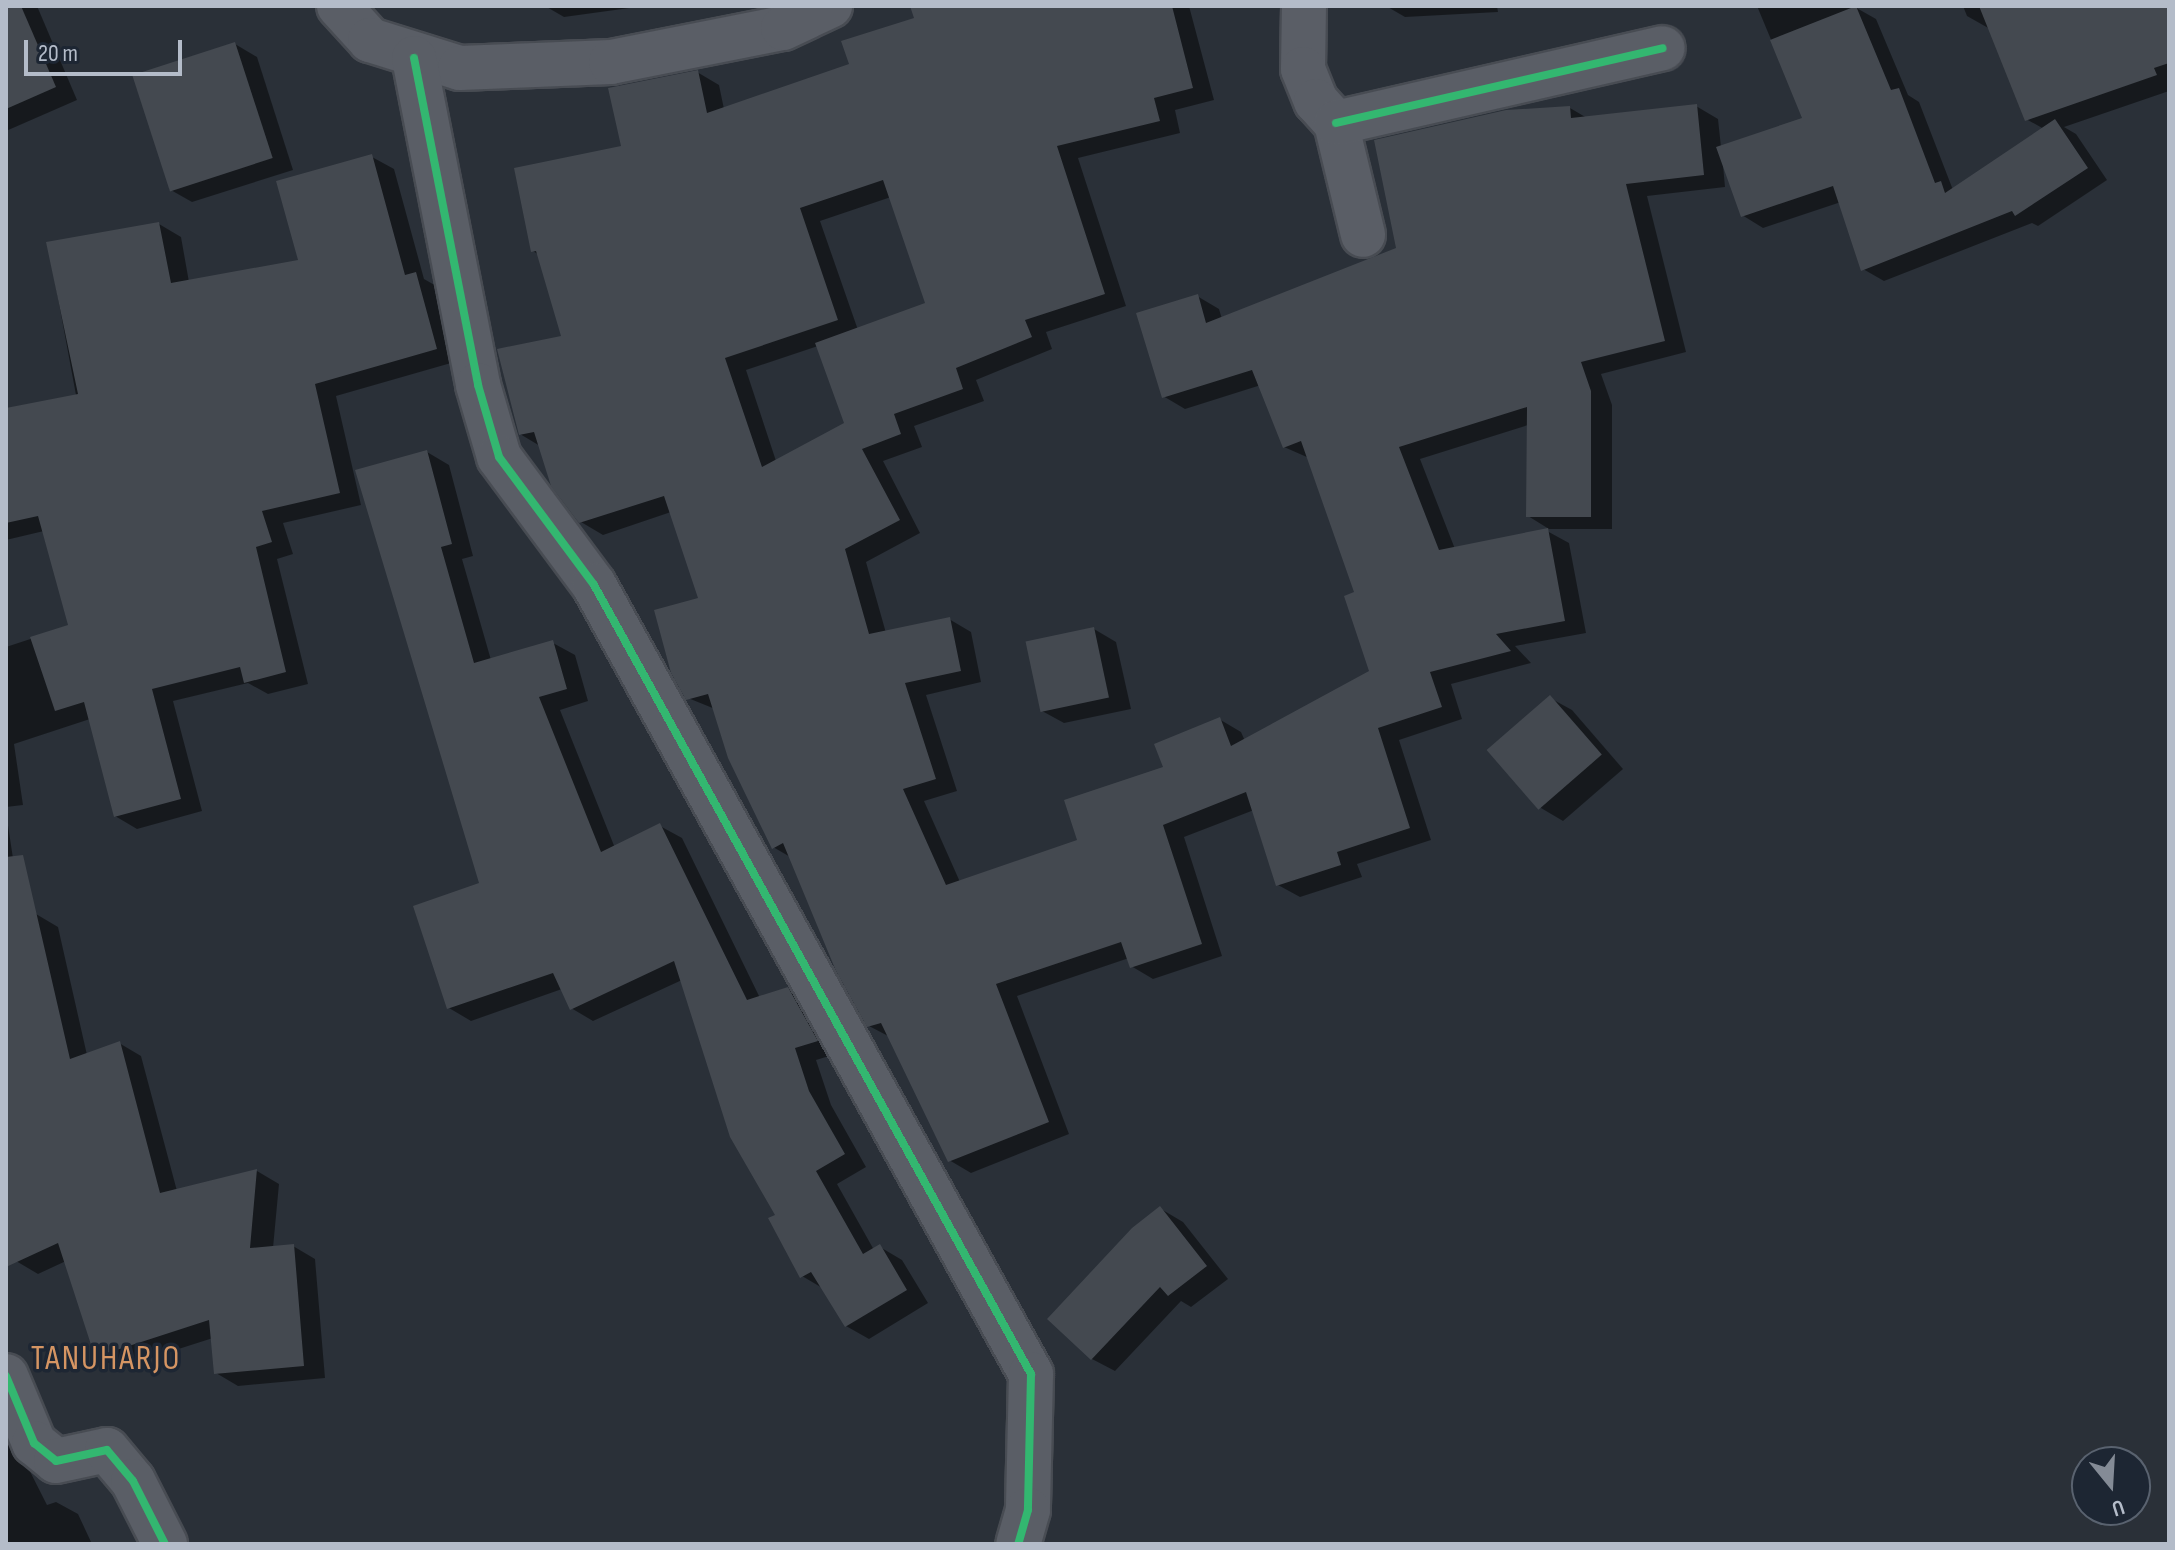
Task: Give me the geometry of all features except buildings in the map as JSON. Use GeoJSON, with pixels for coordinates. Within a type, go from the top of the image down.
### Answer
{"type":"FeatureCollection","features":[{"type":"Feature","properties":{"kind":"street"},"geometry":{"type":"LineString","coordinates":[[339,6],[370,40],[414,58],[460,68],[611,62],[783,28],[830,6]]}},
{"type":"Feature","properties":{"kind":"street"},"geometry":{"type":"LineString","coordinates":[[1304,6],[1303,69],[1316,101],[1336,123],[1363,235]]}},
{"type":"Feature","properties":{"kind":"street"},"geometry":{"type":"LineString","coordinates":[[1336,123],[1663,48]]}},
{"type":"Feature","properties":{"kind":"street"},"geometry":{"type":"LineString","coordinates":[[414,58],[478,385],[499,457],[594,585],[1031,1374],[1028,1510],[1018,1544]]}},
{"type":"Feature","properties":{"kind":"street"},"geometry":{"type":"LineString","coordinates":[[6,1376],[34,1443],[56,1461],[107,1450],[133,1481],[165,1544]]}},
{"type":"Feature","properties":{"kind":"cycle path"},"geometry":{"type":"LineString","coordinates":[[1336,123],[1663,48]]}},
{"type":"Feature","properties":{"kind":"cycle path"},"geometry":{"type":"LineString","coordinates":[[414,58],[478,385],[499,457],[594,585],[1031,1374],[1028,1510],[1018,1544]]}},
{"type":"Feature","properties":{"kind":"cycle path"},"geometry":{"type":"LineString","coordinates":[[6,1376],[34,1443],[56,1461],[107,1450],[133,1481],[165,1544]]}},
{"type":"Feature","properties":{"kind":"district","name":"TANUHARJO"},"geometry":{"type":"Point","coordinates":[106,1359]}}]}
